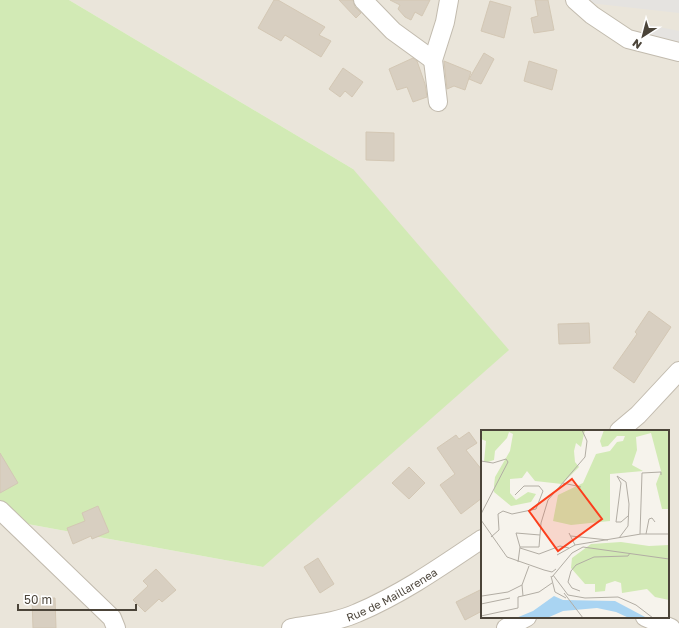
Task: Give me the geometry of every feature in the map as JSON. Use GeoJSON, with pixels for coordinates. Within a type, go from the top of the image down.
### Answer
{"type":"FeatureCollection","features":[{"type":"Feature","properties":{"kind":"street"},"geometry":{"type":"LineString","coordinates":[[363,0],[393,31],[433,60]]}},
{"type":"Feature","properties":{"kind":"street"},"geometry":{"type":"LineString","coordinates":[[438,102],[433,60],[445,22],[449,0]]}},
{"type":"Feature","properties":{"kind":"street"},"geometry":{"type":"LineString","coordinates":[[575,0],[592,15],[628,39],[679,52]]}},
{"type":"Feature","properties":{"kind":"street"},"geometry":{"type":"LineString","coordinates":[[620,430],[638,415],[679,371]]}},
{"type":"Feature","properties":{"kind":"street"},"geometry":{"type":"LineString","coordinates":[[0,510],[112,618],[116,628]]}},
{"type":"Feature","properties":{"kind":"street","name":"Rue de Maillarenea"},"geometry":{"type":"LineString","coordinates":[[292,628],[328,622],[357,613],[406,590],[481,540]]}},
{"type":"Feature","properties":{"kind":"street"},"geometry":{"type":"LineString","coordinates":[[506,628],[525,618]]}},
{"type":"Feature","properties":{"kind":"street"},"geometry":{"type":"LineString","coordinates":[[647,618],[671,628]]}},
{"type":"Feature","properties":{"kind":"shaded area"},"geometry":{"type":"Polygon","coordinates":[[[69,0],[679,0],[679,628],[0,628],[0,519],[263,567],[353,169],[69,0]]]}},
{"type":"Feature","properties":{"kind":"shaded area"},"geometry":{"type":"Polygon","coordinates":[[[589,0],[679,0],[679,13],[589,3],[589,0]]]}},
{"type":"Feature","properties":{"kind":"shaded area"},"geometry":{"type":"Polygon","coordinates":[[[644,24],[679,31],[679,43],[642,35],[644,24]]]}},
{"type":"Feature","properties":{"kind":"green space"},"geometry":{"type":"Polygon","coordinates":[[[0,0],[69,0],[353,169],[509,350],[263,567],[0,519],[0,0]]]}},
{"type":"Feature","properties":{"kind":"building"},"geometry":{"type":"Polygon","coordinates":[[[274,0],[278,0],[325,27],[319,35],[331,41],[321,57],[285,35],[281,41],[258,28],[274,0]]]}},
{"type":"Feature","properties":{"kind":"building"},"geometry":{"type":"Polygon","coordinates":[[[339,0],[353,0],[355,7],[361,13],[356,18],[339,0]]]}},
{"type":"Feature","properties":{"kind":"building"},"geometry":{"type":"Polygon","coordinates":[[[390,0],[430,0],[422,16],[415,12],[411,20],[405,17],[398,9],[400,5],[390,0]]]}},
{"type":"Feature","properties":{"kind":"building"},"geometry":{"type":"Polygon","coordinates":[[[535,0],[548,0],[554,30],[534,33],[531,18],[538,16],[535,0]]]}},
{"type":"Feature","properties":{"kind":"building"},"geometry":{"type":"Polygon","coordinates":[[[490,1],[511,7],[504,38],[481,31],[490,1]]]}},
{"type":"Feature","properties":{"kind":"building"},"geometry":{"type":"Polygon","coordinates":[[[484,53],[494,59],[481,84],[469,79],[484,53]]]}},
{"type":"Feature","properties":{"kind":"building"},"geometry":{"type":"Polygon","coordinates":[[[413,58],[417,61],[425,84],[427,97],[413,102],[407,87],[397,90],[389,69],[413,58]]]}},
{"type":"Feature","properties":{"kind":"building"},"geometry":{"type":"Polygon","coordinates":[[[444,61],[471,72],[465,90],[454,86],[447,89],[444,61]]]}},
{"type":"Feature","properties":{"kind":"building"},"geometry":{"type":"Polygon","coordinates":[[[529,61],[557,70],[552,90],[524,81],[529,61]]]}},
{"type":"Feature","properties":{"kind":"building"},"geometry":{"type":"Polygon","coordinates":[[[343,68],[363,82],[352,97],[345,91],[340,97],[329,89],[343,68]]]}},
{"type":"Feature","properties":{"kind":"building"},"geometry":{"type":"Polygon","coordinates":[[[366,132],[394,133],[394,161],[366,160],[366,132]]]}},
{"type":"Feature","properties":{"kind":"building"},"geometry":{"type":"Polygon","coordinates":[[[649,311],[671,327],[634,383],[613,368],[637,334],[635,332],[649,311]]]}},
{"type":"Feature","properties":{"kind":"building"},"geometry":{"type":"Polygon","coordinates":[[[589,323],[590,343],[559,344],[558,324],[589,323]]]}},
{"type":"Feature","properties":{"kind":"building"},"geometry":{"type":"Polygon","coordinates":[[[469,432],[477,443],[466,450],[481,469],[481,499],[461,514],[440,485],[455,474],[437,448],[456,435],[459,439],[469,432]]]}},
{"type":"Feature","properties":{"kind":"building"},"geometry":{"type":"Polygon","coordinates":[[[0,453],[18,483],[0,493],[0,453]]]}},
{"type":"Feature","properties":{"kind":"building"},"geometry":{"type":"Polygon","coordinates":[[[409,467],[425,483],[409,499],[392,483],[409,467]]]}},
{"type":"Feature","properties":{"kind":"building"},"geometry":{"type":"Polygon","coordinates":[[[98,506],[109,532],[92,539],[91,536],[73,544],[67,528],[85,521],[82,513],[98,506]]]}},
{"type":"Feature","properties":{"kind":"building"},"geometry":{"type":"Polygon","coordinates":[[[318,558],[334,584],[320,593],[304,567],[318,558]]]}},
{"type":"Feature","properties":{"kind":"building"},"geometry":{"type":"Polygon","coordinates":[[[156,569],[176,590],[162,602],[159,599],[145,612],[133,600],[148,586],[143,581],[156,569]]]}},
{"type":"Feature","properties":{"kind":"building"},"geometry":{"type":"Polygon","coordinates":[[[481,590],[481,612],[465,620],[456,602],[481,590]]]}},
{"type":"Feature","properties":{"kind":"building"},"geometry":{"type":"Polygon","coordinates":[[[55,598],[56,628],[33,628],[32,599],[55,598]]]}}]}
